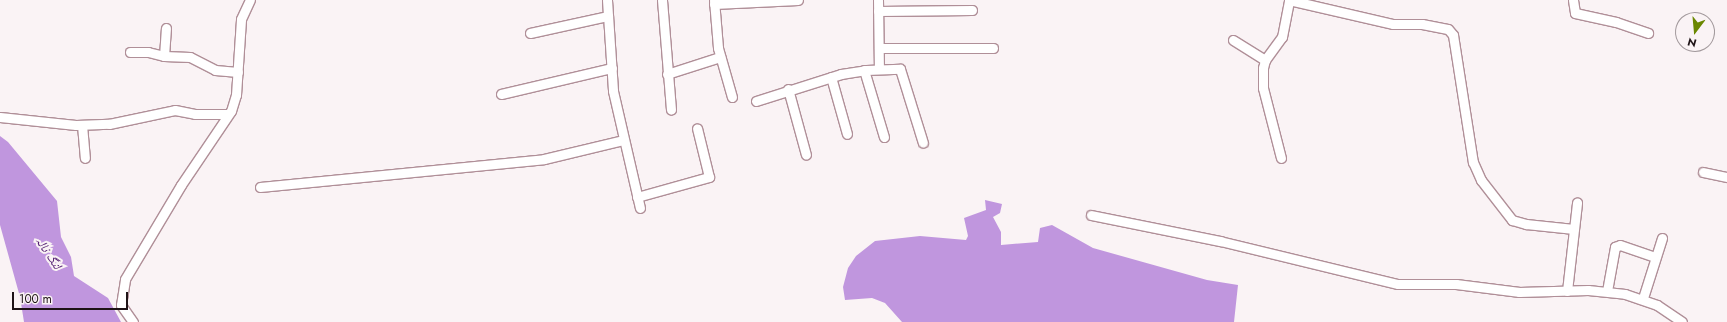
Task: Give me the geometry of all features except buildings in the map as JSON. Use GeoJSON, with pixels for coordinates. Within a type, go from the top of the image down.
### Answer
{"type":"FeatureCollection","features":[{"type":"Feature","properties":{"kind":"street"},"geometry":{"type":"LineString","coordinates":[[133,322],[121,305],[125,280],[165,210],[228,114],[236,95],[241,19],[250,0]]}},
{"type":"Feature","properties":{"kind":"street"},"geometry":{"type":"LineString","coordinates":[[607,0],[613,91],[640,208]]}},
{"type":"Feature","properties":{"kind":"street"},"geometry":{"type":"LineString","coordinates":[[662,0],[671,110]]}},
{"type":"Feature","properties":{"kind":"street"},"geometry":{"type":"LineString","coordinates":[[732,97],[720,57],[714,2],[798,0]]}},
{"type":"Feature","properties":{"kind":"street"},"geometry":{"type":"LineString","coordinates":[[878,0],[879,70]]}},
{"type":"Feature","properties":{"kind":"street"},"geometry":{"type":"LineString","coordinates":[[1281,158],[1263,88],[1265,60],[1282,37],[1289,0],[1393,24],[1422,24],[1448,29],[1453,35],[1473,162],[1481,180],[1512,220],[1526,224],[1574,229]]}},
{"type":"Feature","properties":{"kind":"street"},"geometry":{"type":"LineString","coordinates":[[1573,0],[1575,13],[1616,22],[1648,33]]}},
{"type":"Feature","properties":{"kind":"street"},"geometry":{"type":"LineString","coordinates":[[878,11],[972,10]]}},
{"type":"Feature","properties":{"kind":"street"},"geometry":{"type":"LineString","coordinates":[[530,33],[608,16]]}},
{"type":"Feature","properties":{"kind":"street"},"geometry":{"type":"LineString","coordinates":[[164,56],[166,28]]}},
{"type":"Feature","properties":{"kind":"street"},"geometry":{"type":"LineString","coordinates":[[1233,40],[1265,60]]}},
{"type":"Feature","properties":{"kind":"street"},"geometry":{"type":"LineString","coordinates":[[879,48],[993,48]]}},
{"type":"Feature","properties":{"kind":"street"},"geometry":{"type":"LineString","coordinates":[[130,52],[148,52],[164,56],[190,57],[215,70],[238,72]]}},
{"type":"Feature","properties":{"kind":"street"},"geometry":{"type":"LineString","coordinates":[[667,74],[720,57]]}},
{"type":"Feature","properties":{"kind":"street"},"geometry":{"type":"LineString","coordinates":[[501,94],[612,68]]}},
{"type":"Feature","properties":{"kind":"street"},"geometry":{"type":"LineString","coordinates":[[756,101],[788,89],[831,77],[864,70],[900,69],[923,143]]}},
{"type":"Feature","properties":{"kind":"street"},"geometry":{"type":"LineString","coordinates":[[864,70],[884,137]]}},
{"type":"Feature","properties":{"kind":"street"},"geometry":{"type":"LineString","coordinates":[[831,77],[847,134]]}},
{"type":"Feature","properties":{"kind":"street"},"geometry":{"type":"LineString","coordinates":[[788,89],[806,155]]}},
{"type":"Feature","properties":{"kind":"street"},"geometry":{"type":"LineString","coordinates":[[0,117],[82,125],[109,124],[175,110],[195,114],[228,114]]}},
{"type":"Feature","properties":{"kind":"street"},"geometry":{"type":"LineString","coordinates":[[82,125],[85,158]]}},
{"type":"Feature","properties":{"kind":"street"},"geometry":{"type":"LineString","coordinates":[[637,197],[709,176],[698,128]]}},
{"type":"Feature","properties":{"kind":"street"},"geometry":{"type":"LineString","coordinates":[[260,187],[544,159],[624,140]]}},
{"type":"Feature","properties":{"kind":"street"},"geometry":{"type":"LineString","coordinates":[[1703,172],[1727,177]]}},
{"type":"Feature","properties":{"kind":"street"},"geometry":{"type":"LineString","coordinates":[[1567,291],[1577,203]]}},
{"type":"Feature","properties":{"kind":"street"},"geometry":{"type":"LineString","coordinates":[[1091,215],[1220,241],[1398,284],[1456,284],[1519,292],[1607,291],[1643,298],[1671,312],[1682,322]]}},
{"type":"Feature","properties":{"kind":"street"},"geometry":{"type":"LineString","coordinates":[[1643,298],[1662,238]]}},
{"type":"Feature","properties":{"kind":"street"},"geometry":{"type":"LineString","coordinates":[[1607,291],[1615,247],[1620,245],[1655,257]]}},
{"type":"Feature","properties":{"kind":"water","name":"لنگ نالہ"},"geometry":{"type":"Polygon","coordinates":[[[0,136],[8,142],[57,201],[61,237],[71,257],[74,276],[108,298],[121,322],[24,322],[20,297],[0,225],[0,136]]]}},
{"type":"Feature","properties":{"kind":"water"},"geometry":{"type":"Polygon","coordinates":[[[985,200],[1002,204],[1000,213],[993,217],[1001,232],[1001,245],[1038,242],[1040,228],[1052,225],[1093,248],[1207,280],[1238,285],[1234,322],[902,322],[885,303],[872,298],[845,300],[843,287],[848,268],[856,256],[875,241],[920,236],[966,240],[968,236],[964,218],[986,210],[985,200]]]}}]}
